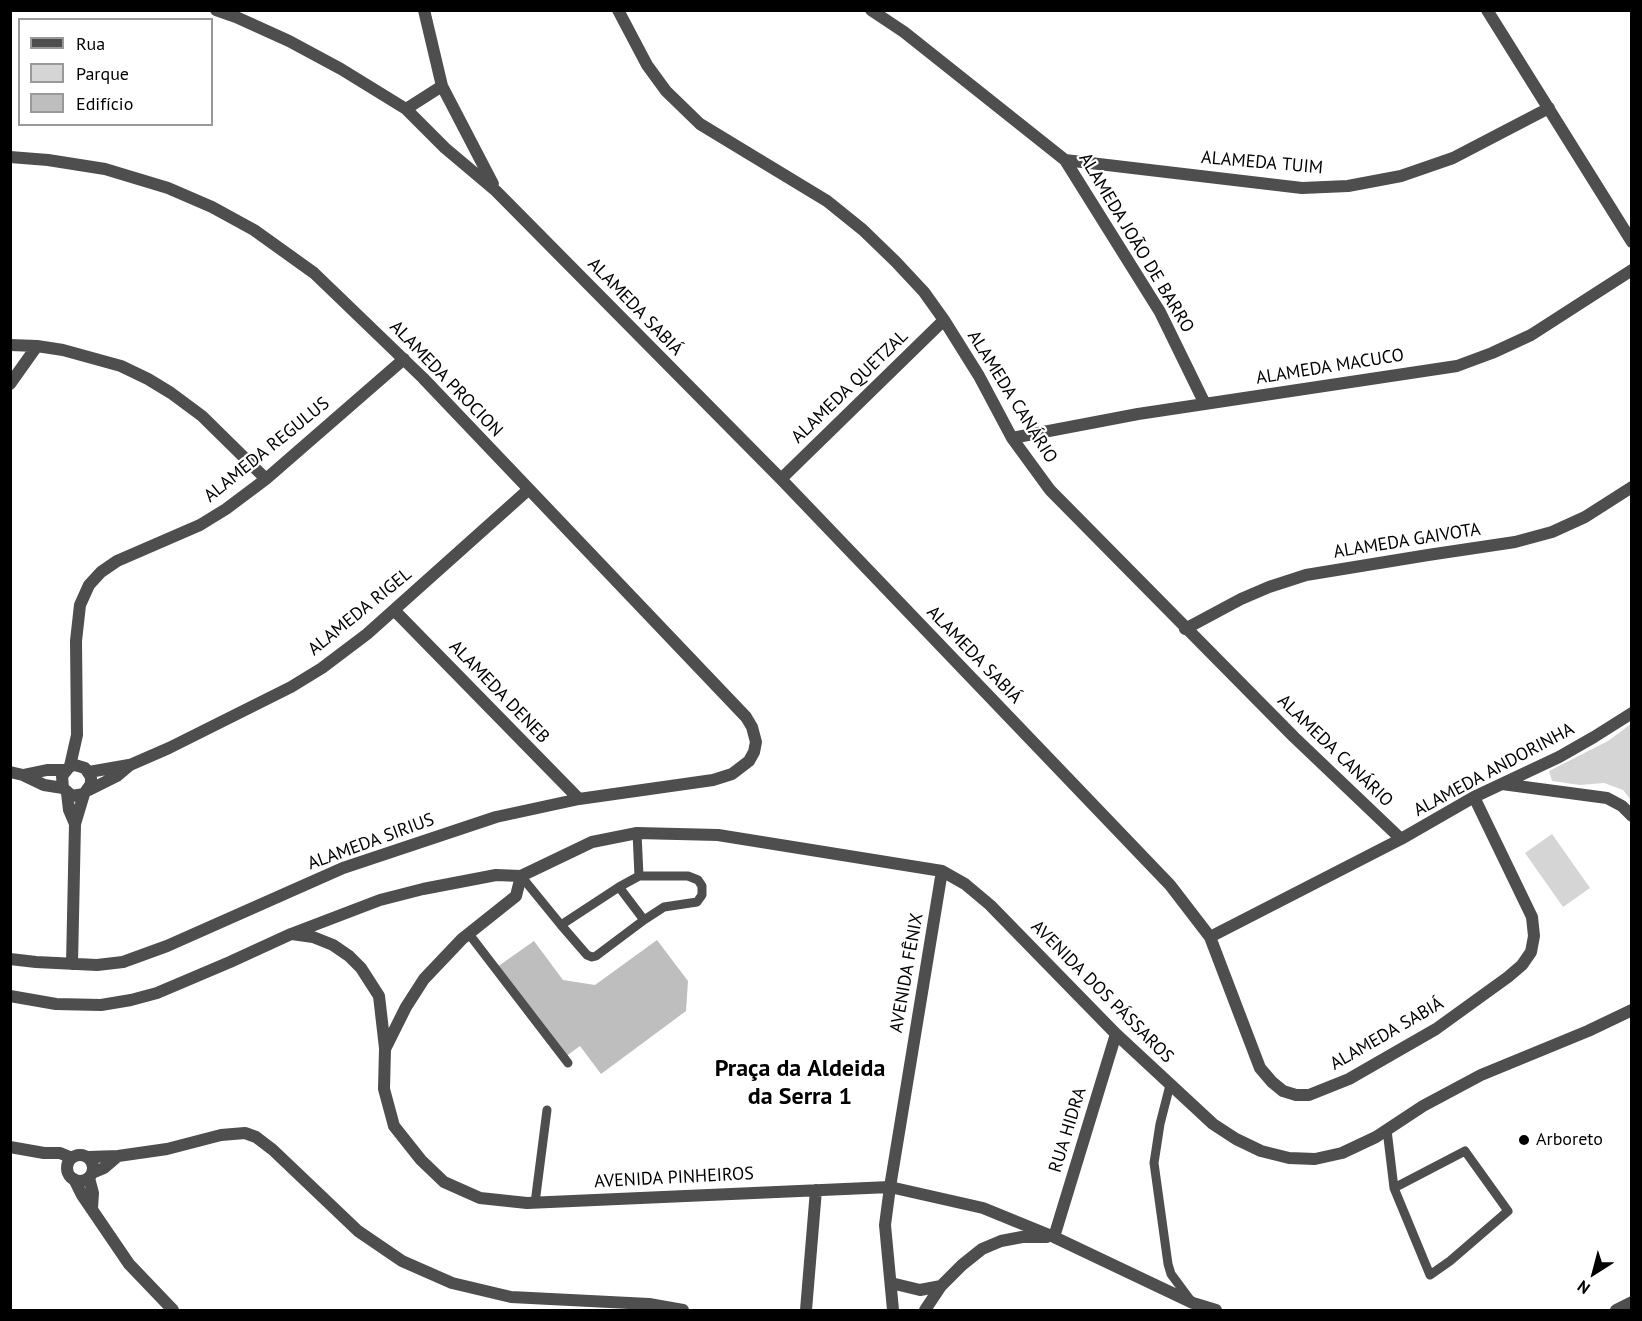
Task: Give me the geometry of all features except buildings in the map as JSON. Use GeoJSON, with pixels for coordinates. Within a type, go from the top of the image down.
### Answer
{"type":"FeatureCollection","features":[{"type":"Feature","properties":{"kind":"street","name":"ALAMEDA SABIÁ"},"geometry":{"type":"LineString","coordinates":[[216,10],[289,41],[406,110],[445,148],[496,191],[781,479],[1170,885],[1210,937],[1260,1068],[1272,1082],[1283,1090],[1296,1095],[1309,1095],[1349,1079],[1436,1029],[1508,977],[1522,965],[1531,952],[1534,936],[1532,917],[1474,797]]}},
{"type":"Feature","properties":{"kind":"street"},"geometry":{"type":"LineString","coordinates":[[424,10],[442,86],[496,191]]}},
{"type":"Feature","properties":{"kind":"street","name":"ALAMEDA CANÁRIO"},"geometry":{"type":"LineString","coordinates":[[618,10],[647,65],[666,91],[691,116],[732,145],[826,201],[863,230],[924,292],[979,376],[1012,438],[1050,490],[1185,629],[1401,839]]}},
{"type":"Feature","properties":{"kind":"street","name":"ALAMEDA JOÃO DE BARRO"},"geometry":{"type":"LineString","coordinates":[[871,10],[904,32],[1065,160],[1160,312],[1205,404]]}},
{"type":"Feature","properties":{"kind":"street"},"geometry":{"type":"LineString","coordinates":[[1487,10],[1632,242]]}},
{"type":"Feature","properties":{"kind":"street"},"geometry":{"type":"LineString","coordinates":[[406,110],[442,86]]}},
{"type":"Feature","properties":{"kind":"street","name":"ALAMEDA TUIM"},"geometry":{"type":"LineString","coordinates":[[1065,160],[1302,188],[1348,186],[1401,176],[1454,158],[1549,108]]}},
{"type":"Feature","properties":{"kind":"street","name":"ALAMEDA PROCION"},"geometry":{"type":"LineString","coordinates":[[10,157],[105,168],[168,188],[212,207],[254,230],[314,273],[404,359],[746,717],[752,727],[756,742],[749,761]]}},
{"type":"Feature","properties":{"kind":"street","name":"ALAMEDA MACUCO"},"geometry":{"type":"LineString","coordinates":[[1012,438],[1138,414],[1457,366],[1531,335],[1632,270]]}},
{"type":"Feature","properties":{"kind":"street","name":"ALAMEDA QUETZAL"},"geometry":{"type":"LineString","coordinates":[[781,479],[944,320]]}},
{"type":"Feature","properties":{"kind":"street"},"geometry":{"type":"LineString","coordinates":[[10,345],[63,350],[121,366],[148,379],[202,416],[266,479]]}},
{"type":"Feature","properties":{"kind":"street"},"geometry":{"type":"LineString","coordinates":[[10,384],[37,346]]}},
{"type":"Feature","properties":{"kind":"street","name":"ALAMEDA REGULUS"},"geometry":{"type":"LineString","coordinates":[[87,770],[77,735],[76,641],[80,605],[89,585],[101,572],[117,561],[200,525],[226,509],[266,479],[404,359]]}},
{"type":"Feature","properties":{"kind":"street","name":"ALAMEDA GAIVOTA"},"geometry":{"type":"LineString","coordinates":[[1185,629],[1241,599],[1306,575],[1515,542],[1552,532],[1585,517],[1632,487]]}},
{"type":"Feature","properties":{"kind":"street","name":"ALAMEDA RIGEL"},"geometry":{"type":"LineString","coordinates":[[87,792],[130,765],[170,748],[291,687],[366,634],[528,490]]}},
{"type":"Feature","properties":{"kind":"street","name":"ALAMEDA DENEB"},"geometry":{"type":"LineString","coordinates":[[394,610],[579,799]]}},
{"type":"Feature","properties":{"kind":"street","name":"ALAMEDA ANDORINHA"},"geometry":{"type":"LineString","coordinates":[[1210,937],[1401,839],[1474,797],[1559,757],[1632,713]]}},
{"type":"Feature","properties":{"kind":"street","name":"ALAMEDA REGULUS"},"geometry":{"type":"LineString","coordinates":[[67,768],[77,735]]}},
{"type":"Feature","properties":{"kind":"street","name":"ALAMEDA SIRIUS"},"geometry":{"type":"LineString","coordinates":[[10,959],[36,963],[97,965],[123,962],[167,946],[343,868],[496,817],[579,799],[713,780],[732,774],[749,761]]}},
{"type":"Feature","properties":{"kind":"street"},"geometry":{"type":"LineString","coordinates":[[23,775],[75,765],[87,770],[92,784],[75,824],[72,964]]}},
{"type":"Feature","properties":{"kind":"street","name":"ALAMEDA RIGEL"},"geometry":{"type":"LineString","coordinates":[[87,770],[130,765]]}},
{"type":"Feature","properties":{"kind":"street"},"geometry":{"type":"LineString","coordinates":[[67,768],[61,782],[75,824]]}},
{"type":"Feature","properties":{"kind":"street"},"geometry":{"type":"LineString","coordinates":[[10,771],[44,785],[65,790],[72,796],[87,792]]}},
{"type":"Feature","properties":{"kind":"street"},"geometry":{"type":"LineString","coordinates":[[1501,784],[1607,798],[1622,806],[1632,816]]}},
{"type":"Feature","properties":{"kind":"street","name":"AVENIDA DOS PÁSSAROS"},"geometry":{"type":"LineString","coordinates":[[10,996],[56,1004],[101,1005],[131,1000],[157,993],[342,912],[401,894],[496,875],[521,876],[592,842],[637,833],[718,836],[942,871],[965,884],[990,905],[1116,1034],[1213,1124],[1261,1151],[1289,1158],[1316,1159],[1342,1153],[1387,1130],[1423,1106],[1481,1075],[1588,1031],[1632,1010]]}},
{"type":"Feature","properties":{"kind":"street","name":"AVENIDA FÊNIX"},"geometry":{"type":"LineString","coordinates":[[893,1311],[885,1225],[942,871]]}},
{"type":"Feature","properties":{"kind":"street"},"geometry":{"type":"LineString","coordinates":[[465,936],[516,896],[521,876]]}},
{"type":"Feature","properties":{"kind":"street","name":"AVENIDA PINHEIROS"},"geometry":{"type":"LineString","coordinates":[[291,933],[314,937],[333,945],[361,968],[379,996],[385,1049],[384,1089],[394,1126],[444,1182],[480,1198],[536,1203],[890,1186],[983,1208],[1054,1237]]}},
{"type":"Feature","properties":{"kind":"street","name":"AVENIDA PINHEIROS"},"geometry":{"type":"LineString","coordinates":[[385,1049],[406,1007],[424,979],[465,936]]}},
{"type":"Feature","properties":{"kind":"street","name":"RUA HIDRA"},"geometry":{"type":"LineString","coordinates":[[1054,1237],[1116,1034]]}},
{"type":"Feature","properties":{"kind":"street"},"geometry":{"type":"LineString","coordinates":[[88,1158],[167,1149],[221,1135],[245,1133],[256,1137],[273,1150],[358,1231],[402,1261],[452,1283],[511,1297],[649,1304],[683,1311]]}},
{"type":"Feature","properties":{"kind":"street"},"geometry":{"type":"LineString","coordinates":[[10,1147],[44,1153],[69,1163]]}},
{"type":"Feature","properties":{"kind":"street"},"geometry":{"type":"LineString","coordinates":[[69,1163],[83,1155],[88,1158],[94,1168],[90,1176],[93,1193],[92,1208]]}},
{"type":"Feature","properties":{"kind":"street"},"geometry":{"type":"LineString","coordinates":[[74,1179],[83,1181],[105,1168],[118,1156]]}},
{"type":"Feature","properties":{"kind":"street"},"geometry":{"type":"LineString","coordinates":[[69,1163],[69,1174],[129,1263],[173,1311]]}},
{"type":"Feature","properties":{"kind":"street"},"geometry":{"type":"LineString","coordinates":[[806,1311],[816,1190]]}},
{"type":"Feature","properties":{"kind":"street"},"geometry":{"type":"LineString","coordinates":[[925,1311],[941,1286],[982,1249],[1001,1241],[1022,1237],[1054,1237],[1193,1303],[1216,1311]]}},
{"type":"Feature","properties":{"kind":"street"},"geometry":{"type":"LineString","coordinates":[[891,1283],[920,1290],[941,1286]]}},
{"type":"Feature","properties":{"kind":"street"},"geometry":{"type":"LineString","coordinates":[[1616,1311],[1632,1302]]}},
{"type":"Feature","properties":{"kind":"lane"},"geometry":{"type":"LineString","coordinates":[[637,833],[639,876]]}},
{"type":"Feature","properties":{"kind":"lane"},"geometry":{"type":"LineString","coordinates":[[521,876],[561,925],[587,955],[592,957],[664,907],[697,902],[702,895],[702,886],[698,879],[688,876],[639,876],[561,925]]}},
{"type":"Feature","properties":{"kind":"lane"},"geometry":{"type":"LineString","coordinates":[[619,887],[644,920]]}},
{"type":"Feature","properties":{"kind":"lane"},"geometry":{"type":"LineString","coordinates":[[465,936],[568,1063]]}},
{"type":"Feature","properties":{"kind":"lane"},"geometry":{"type":"LineString","coordinates":[[1170,1085],[1154,1163],[1168,1264],[1171,1274],[1193,1303]]}},
{"type":"Feature","properties":{"kind":"lane"},"geometry":{"type":"LineString","coordinates":[[536,1203],[548,1110]]}},
{"type":"Feature","properties":{"kind":"lane"},"geometry":{"type":"LineString","coordinates":[[1387,1130],[1394,1188],[1430,1275],[1508,1212],[1465,1151],[1394,1188]]}},
{"type":"Feature","properties":{"kind":"green space"},"geometry":{"type":"Polygon","coordinates":[[[1631,724],[1631,800],[1623,790],[1604,783],[1580,785],[1552,781],[1549,771],[1608,741],[1631,724]]]}},
{"type":"Feature","properties":{"kind":"green space"},"geometry":{"type":"Polygon","coordinates":[[[1552,834],[1590,888],[1563,907],[1525,853],[1552,834]]]}},
{"type":"Feature","properties":{"kind":"place","name":"Arboreto"},"geometry":{"type":"Point","coordinates":[1524,1140]}},
{"type":"Feature","properties":{"kind":"district","name":"Praça da Aldeida da Serra 1"},"geometry":{"type":"Point","coordinates":[800,1083]}}]}
